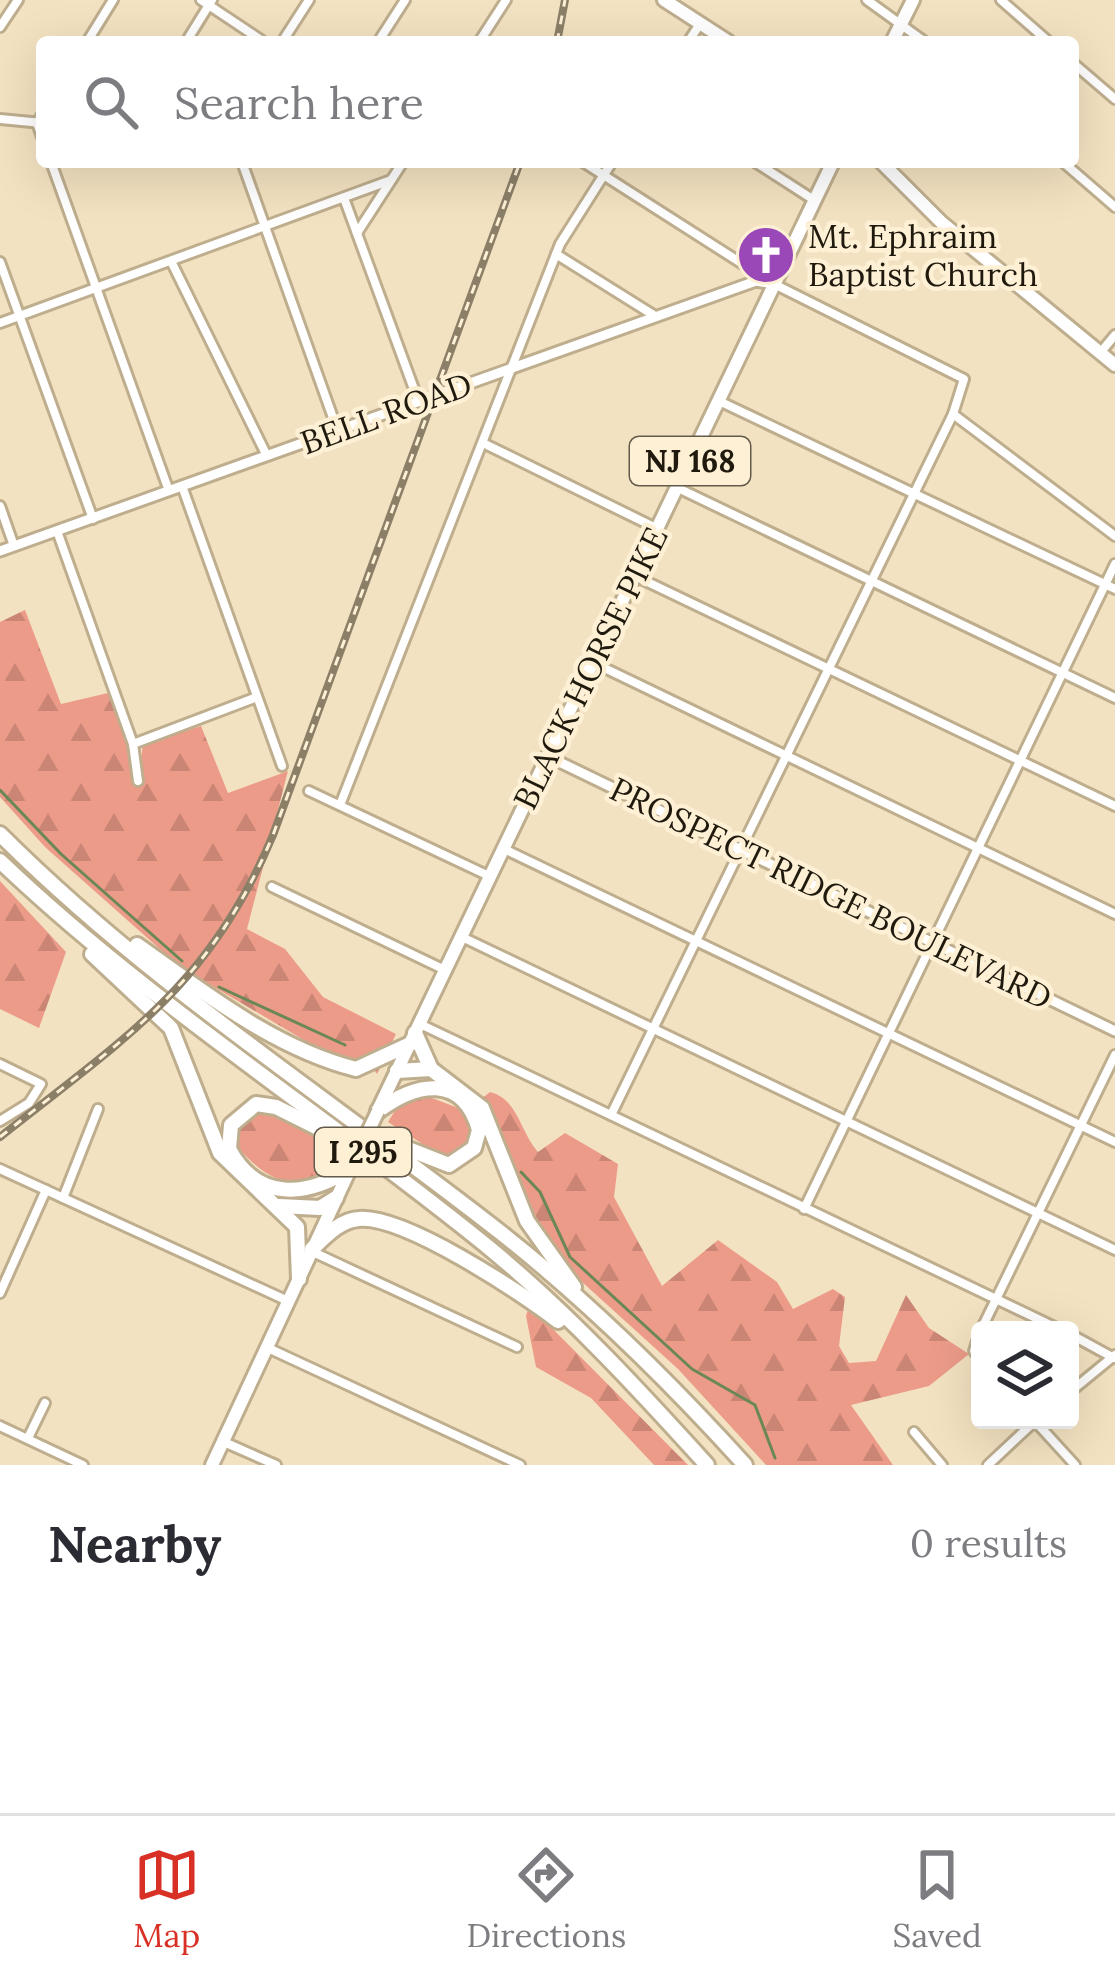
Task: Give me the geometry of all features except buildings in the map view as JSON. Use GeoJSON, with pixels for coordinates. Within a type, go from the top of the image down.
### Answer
{"type":"FeatureCollection","features":[{"type":"Feature","properties":{"kind":"highway","name":"I 295"},"geometry":{"type":"LineString","coordinates":[[0,834],[58,889],[502,1233],[595,1313],[745,1465]]}},
{"type":"Feature","properties":{"kind":"highway","name":"I 295"},"geometry":{"type":"LineString","coordinates":[[0,865],[81,934],[494,1253],[590,1340],[707,1465]]}},
{"type":"Feature","properties":{"kind":"highway"},"geometry":{"type":"LineString","coordinates":[[0,865],[171,1028],[220,1154],[296,1227],[299,1279]]}},
{"type":"Feature","properties":{"kind":"highway"},"geometry":{"type":"LineString","coordinates":[[58,889],[231,1011],[331,1062],[356,1069],[415,1034],[431,1069],[482,1108],[527,1220],[595,1313]]}},
{"type":"Feature","properties":{"kind":"highway"},"geometry":{"type":"LineString","coordinates":[[397,1071],[431,1069]]}},
{"type":"Feature","properties":{"kind":"highway"},"geometry":{"type":"LineString","coordinates":[[344,1114],[443,1165],[462,1160],[479,1135],[465,1102],[436,1089],[410,1088],[378,1111]]}},
{"type":"Feature","properties":{"kind":"highway"},"geometry":{"type":"LineString","coordinates":[[352,1164],[320,1188],[280,1189],[235,1160],[228,1136],[231,1125],[256,1104],[276,1107],[398,1179]]}},
{"type":"Feature","properties":{"kind":"highway"},"geometry":{"type":"LineString","coordinates":[[269,1200],[303,1210],[336,1198]]}},
{"type":"Feature","properties":{"kind":"highway"},"geometry":{"type":"LineString","coordinates":[[312,1250],[358,1219],[397,1228],[476,1266],[590,1340]]}},
{"type":"Feature","properties":{"kind":"main road"},"geometry":{"type":"LineString","coordinates":[[664,0],[719,36]]}},
{"type":"Feature","properties":{"kind":"main road"},"geometry":{"type":"LineString","coordinates":[[895,36],[913,0]]}},
{"type":"Feature","properties":{"kind":"main road","name":"BLACK HORSE PIKE"},"geometry":{"type":"LineString","coordinates":[[415,1034],[829,168]]}},
{"type":"Feature","properties":{"kind":"main road"},"geometry":{"type":"LineString","coordinates":[[887,168],[942,224],[1115,365]]}},
{"type":"Feature","properties":{"kind":"main road","name":"NJ 168"},"geometry":{"type":"LineString","coordinates":[[212,1465],[415,1034]]}},
{"type":"Feature","properties":{"kind":"street"},"geometry":{"type":"LineString","coordinates":[[0,27],[18,0]]}},
{"type":"Feature","properties":{"kind":"street"},"geometry":{"type":"LineString","coordinates":[[91,36],[113,0]]}},
{"type":"Feature","properties":{"kind":"street"},"geometry":{"type":"LineString","coordinates":[[286,36],[309,0]]}},
{"type":"Feature","properties":{"kind":"street"},"geometry":{"type":"LineString","coordinates":[[382,36],[405,0]]}},
{"type":"Feature","properties":{"kind":"street"},"geometry":{"type":"LineString","coordinates":[[483,36],[506,0]]}},
{"type":"Feature","properties":{"kind":"street"},"geometry":{"type":"LineString","coordinates":[[867,0],[918,36]]}},
{"type":"Feature","properties":{"kind":"street"},"geometry":{"type":"LineString","coordinates":[[1001,0],[1042,36]]}},
{"type":"Feature","properties":{"kind":"street"},"geometry":{"type":"LineString","coordinates":[[189,36],[207,2],[255,36]]}},
{"type":"Feature","properties":{"kind":"street"},"geometry":{"type":"LineString","coordinates":[[692,36],[700,24]]}},
{"type":"Feature","properties":{"kind":"street"},"geometry":{"type":"LineString","coordinates":[[1079,68],[1115,99]]}},
{"type":"Feature","properties":{"kind":"street"},"geometry":{"type":"LineString","coordinates":[[0,119],[36,120]]}},
{"type":"Feature","properties":{"kind":"street"},"geometry":{"type":"LineString","coordinates":[[53,168],[169,491]]}},
{"type":"Feature","properties":{"kind":"street"},"geometry":{"type":"LineString","coordinates":[[244,168],[338,429]]}},
{"type":"Feature","properties":{"kind":"street"},"geometry":{"type":"LineString","coordinates":[[356,233],[399,168]]}},
{"type":"Feature","properties":{"kind":"street"},"geometry":{"type":"LineString","coordinates":[[592,168],[773,284],[964,379],[953,414],[611,1115]]}},
{"type":"Feature","properties":{"kind":"street"},"geometry":{"type":"LineString","coordinates":[[340,806],[556,254],[609,168]]}},
{"type":"Feature","properties":{"kind":"street"},"geometry":{"type":"LineString","coordinates":[[764,168],[814,200]]}},
{"type":"Feature","properties":{"kind":"street"},"geometry":{"type":"LineString","coordinates":[[1070,168],[1115,207]]}},
{"type":"Feature","properties":{"kind":"street"},"geometry":{"type":"LineString","coordinates":[[0,323],[392,180]]}},
{"type":"Feature","properties":{"kind":"street"},"geometry":{"type":"LineString","coordinates":[[344,197],[418,400]]}},
{"type":"Feature","properties":{"kind":"street"},"geometry":{"type":"LineString","coordinates":[[556,254],[656,317]]}},
{"type":"Feature","properties":{"kind":"street"},"geometry":{"type":"LineString","coordinates":[[171,261],[267,456]]}},
{"type":"Feature","properties":{"kind":"street"},"geometry":{"type":"LineString","coordinates":[[0,262],[93,519]]}},
{"type":"Feature","properties":{"kind":"street","name":"BELL ROAD"},"geometry":{"type":"LineString","coordinates":[[0,551],[756,281],[773,284]]}},
{"type":"Feature","properties":{"kind":"street"},"geometry":{"type":"LineString","coordinates":[[1100,352],[1115,334]]}},
{"type":"Feature","properties":{"kind":"street"},"geometry":{"type":"LineString","coordinates":[[718,400],[1110,587]]}},
{"type":"Feature","properties":{"kind":"street"},"geometry":{"type":"LineString","coordinates":[[953,414],[1115,536]]}},
{"type":"Feature","properties":{"kind":"street"},"geometry":{"type":"LineString","coordinates":[[483,443],[658,528]]}},
{"type":"Feature","properties":{"kind":"street"},"geometry":{"type":"LineString","coordinates":[[182,486],[282,766]]}},
{"type":"Feature","properties":{"kind":"street"},"geometry":{"type":"LineString","coordinates":[[678,488],[1115,698]]}},
{"type":"Feature","properties":{"kind":"street"},"geometry":{"type":"LineString","coordinates":[[0,506],[14,546]]}},
{"type":"Feature","properties":{"kind":"street"},"geometry":{"type":"LineString","coordinates":[[57,531],[133,744],[138,781]]}},
{"type":"Feature","properties":{"kind":"street"},"geometry":{"type":"LineString","coordinates":[[804,1209],[1061,672],[1110,587],[1115,564]]}},
{"type":"Feature","properties":{"kind":"street"},"geometry":{"type":"LineString","coordinates":[[634,576],[1115,806]]}},
{"type":"Feature","properties":{"kind":"street"},"geometry":{"type":"LineString","coordinates":[[592,662],[1115,914]]}},
{"type":"Feature","properties":{"kind":"street"},"geometry":{"type":"LineString","coordinates":[[133,744],[257,697]]}},
{"type":"Feature","properties":{"kind":"street","name":"PROSPECT RIDGE BOULEVARD"},"geometry":{"type":"LineString","coordinates":[[547,756],[1115,1031]]}},
{"type":"Feature","properties":{"kind":"street"},"geometry":{"type":"LineString","coordinates":[[309,791],[489,875]]}},
{"type":"Feature","properties":{"kind":"street"},"geometry":{"type":"LineString","coordinates":[[502,848],[1115,1142]]}},
{"type":"Feature","properties":{"kind":"street"},"geometry":{"type":"LineString","coordinates":[[272,887],[445,970]]}},
{"type":"Feature","properties":{"kind":"street"},"geometry":{"type":"LineString","coordinates":[[461,936],[1115,1250]]}},
{"type":"Feature","properties":{"kind":"street"},"geometry":{"type":"LineString","coordinates":[[415,1034],[611,1115],[1041,1321]]}},
{"type":"Feature","properties":{"kind":"street"},"geometry":{"type":"LineString","coordinates":[[986,1321],[1115,1055]]}},
{"type":"Feature","properties":{"kind":"street"},"geometry":{"type":"LineString","coordinates":[[0,1064],[41,1084],[29,1102],[0,1121]]}},
{"type":"Feature","properties":{"kind":"street"},"geometry":{"type":"LineString","coordinates":[[63,1198],[98,1109]]}},
{"type":"Feature","properties":{"kind":"street"},"geometry":{"type":"LineString","coordinates":[[0,1169],[288,1301]]}},
{"type":"Feature","properties":{"kind":"street"},"geometry":{"type":"LineString","coordinates":[[0,1292],[46,1190]]}},
{"type":"Feature","properties":{"kind":"street"},"geometry":{"type":"LineString","coordinates":[[312,1250],[517,1347]]}},
{"type":"Feature","properties":{"kind":"street"},"geometry":{"type":"LineString","coordinates":[[1079,1339],[1114,1357],[1079,1385]]}},
{"type":"Feature","properties":{"kind":"street"},"geometry":{"type":"LineString","coordinates":[[267,1347],[520,1465]]}},
{"type":"Feature","properties":{"kind":"street"},"geometry":{"type":"LineString","coordinates":[[28,1438],[45,1403]]}},
{"type":"Feature","properties":{"kind":"street"},"geometry":{"type":"LineString","coordinates":[[0,1426],[82,1465]]}},
{"type":"Feature","properties":{"kind":"street"},"geometry":{"type":"LineString","coordinates":[[988,1465],[1026,1429]]}},
{"type":"Feature","properties":{"kind":"street"},"geometry":{"type":"LineString","coordinates":[[1043,1429],[1075,1465]]}},
{"type":"Feature","properties":{"kind":"street"},"geometry":{"type":"LineString","coordinates":[[914,1432],[942,1465]]}},
{"type":"Feature","properties":{"kind":"street"},"geometry":{"type":"LineString","coordinates":[[223,1441],[275,1465]]}},
{"type":"Feature","properties":{"kind":"green space"},"geometry":{"type":"Polygon","coordinates":[[[25,610],[61,704],[108,693],[140,769],[143,744],[201,726],[228,793],[288,771],[247,929],[285,949],[323,997],[396,1034],[377,1074],[370,1064],[343,1063],[180,967],[45,847],[0,797],[0,622],[25,610]]]}},
{"type":"Feature","properties":{"kind":"green space"},"geometry":{"type":"Polygon","coordinates":[[[0,881],[66,952],[39,1028],[0,1009],[0,881]]]}},
{"type":"Feature","properties":{"kind":"green space"},"geometry":{"type":"Polygon","coordinates":[[[490,1092],[513,1109],[538,1152],[565,1133],[618,1164],[614,1197],[662,1286],[718,1240],[777,1282],[793,1309],[833,1289],[845,1297],[839,1346],[849,1363],[876,1361],[906,1295],[929,1328],[969,1354],[929,1386],[851,1405],[893,1465],[766,1465],[678,1369],[549,1252],[503,1140],[473,1126],[473,1145],[460,1159],[426,1155],[421,1143],[388,1122],[402,1099],[419,1093],[466,1111],[490,1092]]]}},
{"type":"Feature","properties":{"kind":"green space"},"geometry":{"type":"Polygon","coordinates":[[[262,1109],[343,1149],[329,1176],[301,1182],[278,1179],[237,1147],[241,1119],[262,1109]]]}},
{"type":"Feature","properties":{"kind":"green space"},"geometry":{"type":"Polygon","coordinates":[[[529,1306],[688,1465],[654,1465],[591,1398],[536,1367],[526,1316],[529,1306]]]}},
{"type":"Feature","properties":{"kind":"waterway"},"geometry":{"type":"LineString","coordinates":[[0,790],[61,854],[182,961]]}},
{"type":"Feature","properties":{"kind":"waterway"},"geometry":{"type":"LineString","coordinates":[[219,987],[345,1045]]}},
{"type":"Feature","properties":{"kind":"waterway"},"geometry":{"type":"LineString","coordinates":[[521,1172],[540,1192],[570,1257],[692,1369],[755,1405],[775,1458]]}},
{"type":"Feature","properties":{"kind":"railway"},"geometry":{"type":"LineString","coordinates":[[558,36],[565,0]]}},
{"type":"Feature","properties":{"kind":"railway"},"geometry":{"type":"LineString","coordinates":[[0,1137],[159,1007],[221,933],[248,888],[273,835],[518,168]]}},
{"type":"Feature","properties":{"kind":"place","name":"Mt. Ephraim Baptist Church"},"geometry":{"type":"Point","coordinates":[766,255]}}]}
